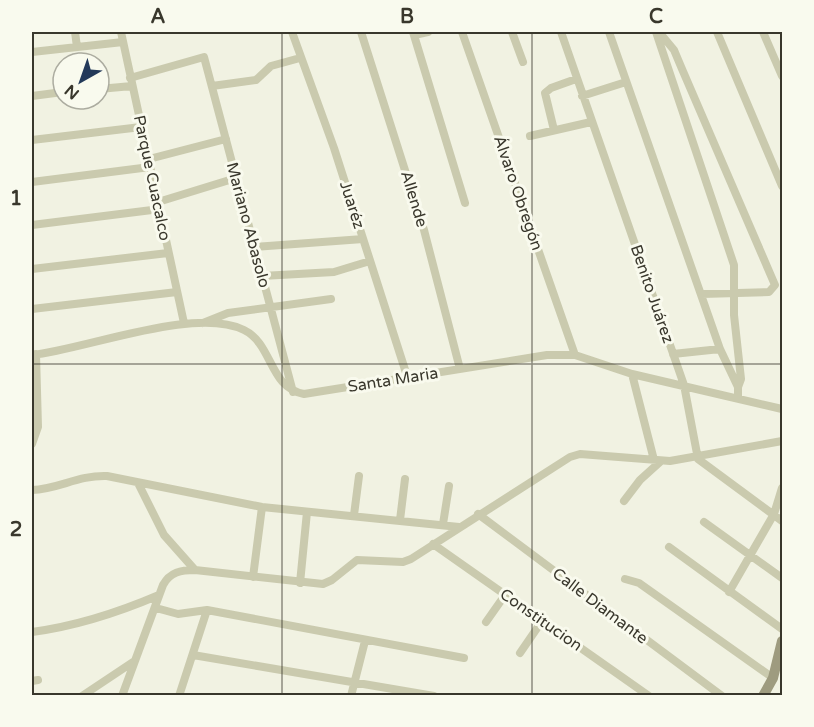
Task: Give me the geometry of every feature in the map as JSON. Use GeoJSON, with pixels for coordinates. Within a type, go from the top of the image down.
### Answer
{"type":"FeatureCollection","features":[{"type":"Feature","properties":{"kind":"main road"},"geometry":{"type":"LineString","coordinates":[[763,696],[773,678],[783,641]]}},
{"type":"Feature","properties":{"kind":"street"},"geometry":{"type":"LineString","coordinates":[[75,32],[77,47]]}},
{"type":"Feature","properties":{"kind":"street","name":"Parque Cuacalco"},"geometry":{"type":"LineString","coordinates":[[122,32],[184,323]]}},
{"type":"Feature","properties":{"kind":"street","name":"Juaréz"},"geometry":{"type":"LineString","coordinates":[[292,32],[334,148],[408,379]]}},
{"type":"Feature","properties":{"kind":"street","name":"Allende"},"geometry":{"type":"LineString","coordinates":[[361,32],[424,230],[460,369]]}},
{"type":"Feature","properties":{"kind":"street"},"geometry":{"type":"LineString","coordinates":[[428,32],[414,33],[465,203]]}},
{"type":"Feature","properties":{"kind":"street","name":"Álvaro Obregón"},"geometry":{"type":"LineString","coordinates":[[462,32],[575,355]]}},
{"type":"Feature","properties":{"kind":"street"},"geometry":{"type":"LineString","coordinates":[[512,32],[523,62]]}},
{"type":"Feature","properties":{"kind":"street","name":"Benito Juárez"},"geometry":{"type":"LineString","coordinates":[[561,32],[684,385],[696,456]]}},
{"type":"Feature","properties":{"kind":"street"},"geometry":{"type":"LineString","coordinates":[[609,32],[720,349],[738,387]]}},
{"type":"Feature","properties":{"kind":"street"},"geometry":{"type":"LineString","coordinates":[[657,32],[674,50],[775,282],[775,287],[769,292],[702,294]]}},
{"type":"Feature","properties":{"kind":"street"},"geometry":{"type":"LineString","coordinates":[[657,32],[734,265],[734,315],[741,379],[738,398]]}},
{"type":"Feature","properties":{"kind":"street"},"geometry":{"type":"LineString","coordinates":[[717,32],[783,186]]}},
{"type":"Feature","properties":{"kind":"street"},"geometry":{"type":"LineString","coordinates":[[763,32],[783,76]]}},
{"type":"Feature","properties":{"kind":"street"},"geometry":{"type":"LineString","coordinates":[[32,52],[123,42]]}},
{"type":"Feature","properties":{"kind":"street","name":"Mariano Abasolo"},"geometry":{"type":"LineString","coordinates":[[131,82],[204,57],[293,392]]}},
{"type":"Feature","properties":{"kind":"street"},"geometry":{"type":"LineString","coordinates":[[212,86],[256,80],[271,66],[300,58]]}},
{"type":"Feature","properties":{"kind":"street"},"geometry":{"type":"LineString","coordinates":[[554,130],[545,93],[551,88],[576,79]]}},
{"type":"Feature","properties":{"kind":"street"},"geometry":{"type":"LineString","coordinates":[[111,86],[131,82]]}},
{"type":"Feature","properties":{"kind":"street"},"geometry":{"type":"LineString","coordinates":[[582,96],[626,82]]}},
{"type":"Feature","properties":{"kind":"street"},"geometry":{"type":"LineString","coordinates":[[32,96],[51,94]]}},
{"type":"Feature","properties":{"kind":"street"},"geometry":{"type":"LineString","coordinates":[[530,136],[591,122]]}},
{"type":"Feature","properties":{"kind":"street"},"geometry":{"type":"LineString","coordinates":[[32,140],[141,127]]}},
{"type":"Feature","properties":{"kind":"street"},"geometry":{"type":"LineString","coordinates":[[32,182],[149,163],[226,139]]}},
{"type":"Feature","properties":{"kind":"street"},"geometry":{"type":"LineString","coordinates":[[32,225],[159,206],[236,178]]}},
{"type":"Feature","properties":{"kind":"street"},"geometry":{"type":"LineString","coordinates":[[254,248],[363,239]]}},
{"type":"Feature","properties":{"kind":"street"},"geometry":{"type":"LineString","coordinates":[[32,269],[168,253]]}},
{"type":"Feature","properties":{"kind":"street"},"geometry":{"type":"LineString","coordinates":[[262,276],[334,272],[370,261]]}},
{"type":"Feature","properties":{"kind":"street"},"geometry":{"type":"LineString","coordinates":[[32,309],[177,292]]}},
{"type":"Feature","properties":{"kind":"street"},"geometry":{"type":"LineString","coordinates":[[201,324],[228,313],[331,299]]}},
{"type":"Feature","properties":{"kind":"street"},"geometry":{"type":"LineString","coordinates":[[32,444],[38,427],[34,355],[184,323],[238,327],[253,335],[282,384],[293,392]]}},
{"type":"Feature","properties":{"kind":"street"},"geometry":{"type":"LineString","coordinates":[[673,354],[720,349]]}},
{"type":"Feature","properties":{"kind":"street","name":"Santa Maria"},"geometry":{"type":"LineString","coordinates":[[293,392],[304,394],[408,379],[547,355],[575,355],[632,374],[783,409]]}},
{"type":"Feature","properties":{"kind":"street"},"geometry":{"type":"LineString","coordinates":[[632,374],[658,460]]}},
{"type":"Feature","properties":{"kind":"street"},"geometry":{"type":"LineString","coordinates":[[122,696],[133,662],[156,609],[159,595],[166,579],[171,575],[195,570],[300,584],[323,584],[332,580],[357,560],[403,562],[478,514],[580,454],[658,460],[783,441]]}},
{"type":"Feature","properties":{"kind":"street"},"geometry":{"type":"LineString","coordinates":[[696,456],[702,465],[783,521]]}},
{"type":"Feature","properties":{"kind":"street"},"geometry":{"type":"LineString","coordinates":[[624,501],[658,460]]}},
{"type":"Feature","properties":{"kind":"street"},"geometry":{"type":"LineString","coordinates":[[32,490],[50,488],[84,476],[117,477],[262,507],[459,527]]}},
{"type":"Feature","properties":{"kind":"street"},"geometry":{"type":"LineString","coordinates":[[354,515],[359,476]]}},
{"type":"Feature","properties":{"kind":"street"},"geometry":{"type":"LineString","coordinates":[[400,520],[405,478]]}},
{"type":"Feature","properties":{"kind":"street"},"geometry":{"type":"LineString","coordinates":[[138,483],[165,535],[195,570]]}},
{"type":"Feature","properties":{"kind":"street"},"geometry":{"type":"LineString","coordinates":[[443,524],[449,486]]}},
{"type":"Feature","properties":{"kind":"street"},"geometry":{"type":"LineString","coordinates":[[729,592],[752,556],[774,514],[783,488]]}},
{"type":"Feature","properties":{"kind":"street"},"geometry":{"type":"LineString","coordinates":[[253,577],[262,507]]}},
{"type":"Feature","properties":{"kind":"street"},"geometry":{"type":"LineString","coordinates":[[300,584],[307,512]]}},
{"type":"Feature","properties":{"kind":"street","name":"Calle Diamante"},"geometry":{"type":"LineString","coordinates":[[478,514],[722,696]]}},
{"type":"Feature","properties":{"kind":"street"},"geometry":{"type":"LineString","coordinates":[[704,522],[783,578]]}},
{"type":"Feature","properties":{"kind":"street","name":"Constitucion"},"geometry":{"type":"LineString","coordinates":[[434,544],[649,696]]}},
{"type":"Feature","properties":{"kind":"street"},"geometry":{"type":"LineString","coordinates":[[669,548],[783,629]]}},
{"type":"Feature","properties":{"kind":"street"},"geometry":{"type":"LineString","coordinates":[[625,579],[639,583],[773,678]]}},
{"type":"Feature","properties":{"kind":"street"},"geometry":{"type":"LineString","coordinates":[[32,632],[70,626],[124,610],[159,595]]}},
{"type":"Feature","properties":{"kind":"street"},"geometry":{"type":"LineString","coordinates":[[486,622],[505,595]]}},
{"type":"Feature","properties":{"kind":"street"},"geometry":{"type":"LineString","coordinates":[[156,609],[178,614],[207,610],[464,658]]}},
{"type":"Feature","properties":{"kind":"street"},"geometry":{"type":"LineString","coordinates":[[179,696],[207,610]]}},
{"type":"Feature","properties":{"kind":"street"},"geometry":{"type":"LineString","coordinates":[[520,653],[542,621]]}},
{"type":"Feature","properties":{"kind":"street"},"geometry":{"type":"LineString","coordinates":[[351,696],[364,641]]}},
{"type":"Feature","properties":{"kind":"street"},"geometry":{"type":"LineString","coordinates":[[193,655],[434,696]]}},
{"type":"Feature","properties":{"kind":"street"},"geometry":{"type":"LineString","coordinates":[[82,696],[133,662]]}}]}
